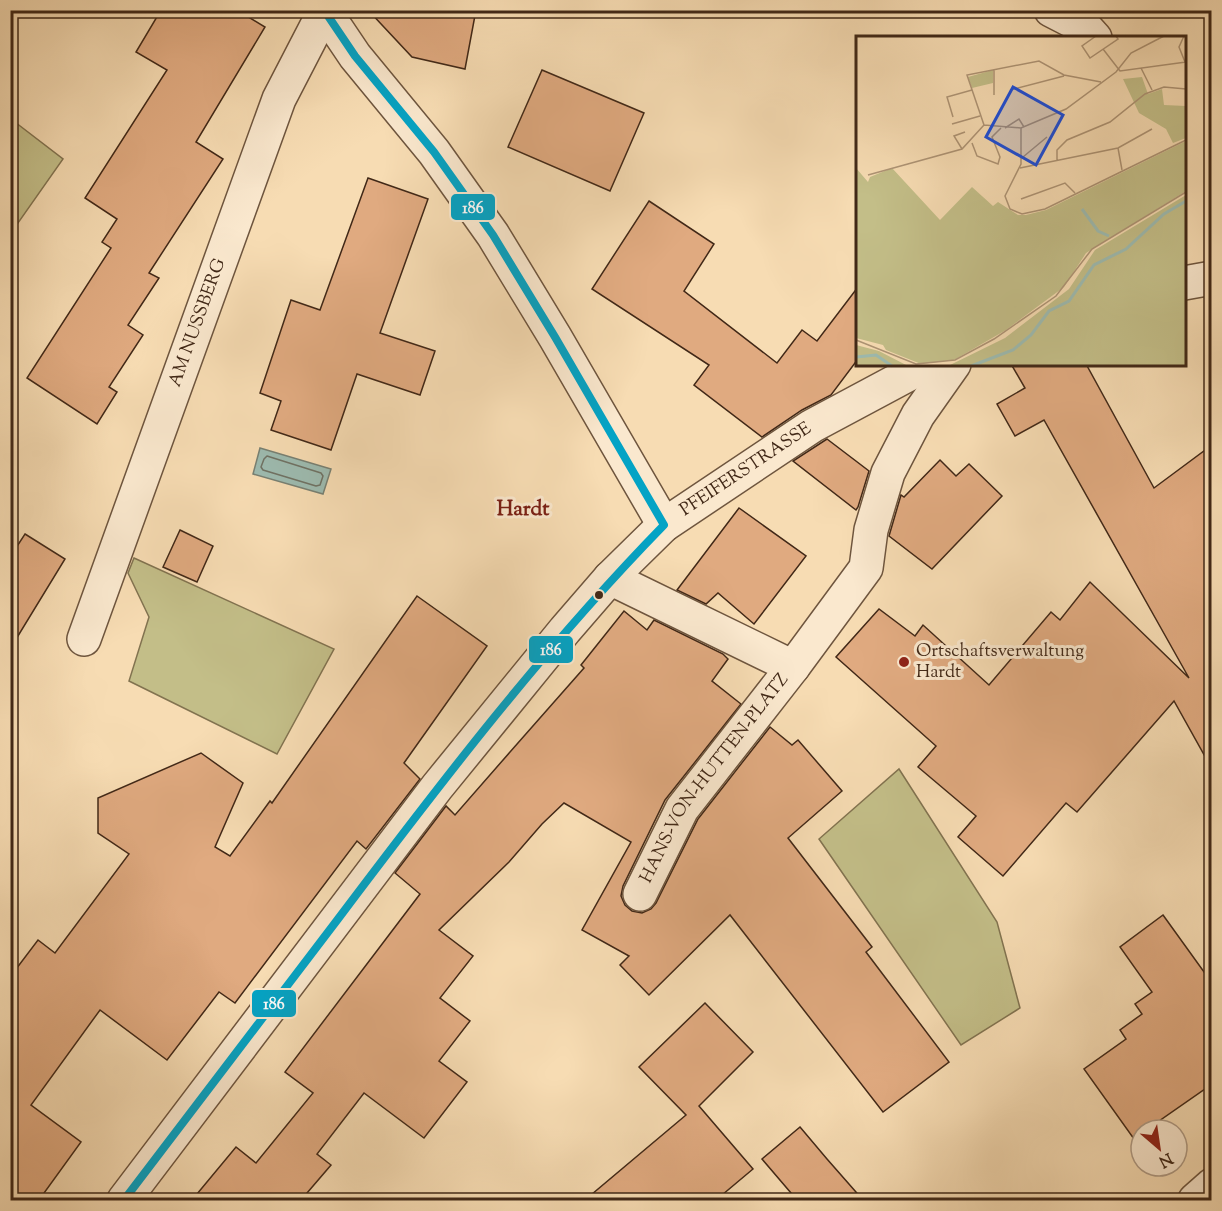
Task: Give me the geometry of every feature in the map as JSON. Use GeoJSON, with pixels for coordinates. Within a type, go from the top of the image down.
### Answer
{"type":"FeatureCollection","features":[{"type":"Feature","properties":{"kind":"street"},"geometry":{"type":"LineString","coordinates":[[1051,10],[1086,28],[1093,36]]}},
{"type":"Feature","properties":{"kind":"street"},"geometry":{"type":"LineString","coordinates":[[324,11],[355,56],[434,152],[493,235],[664,525]]}},
{"type":"Feature","properties":{"kind":"street","name":"AM NUSSBERG"},"geometry":{"type":"LineString","coordinates":[[84,639],[279,99],[324,11]]}},
{"type":"Feature","properties":{"kind":"street"},"geometry":{"type":"LineString","coordinates":[[1186,284],[1212,278]]}},
{"type":"Feature","properties":{"kind":"street","name":"PFEIFERSTRASSE"},"geometry":{"type":"LineString","coordinates":[[124,1200],[437,787],[610,578],[664,525],[812,426],[924,366]]}},
{"type":"Feature","properties":{"kind":"street","name":"HANS-VON-HUTTEN-PLATZ"},"geometry":{"type":"LineString","coordinates":[[640,894],[682,809],[866,568],[871,530],[888,473],[918,415],[953,366]]}},
{"type":"Feature","properties":{"kind":"street","name":"HANS-VON-HUTTEN-PLATZ"},"geometry":{"type":"LineString","coordinates":[[610,578],[792,667]]}},
{"type":"Feature","properties":{"kind":"street"},"geometry":{"type":"LineString","coordinates":[[1194,1200],[1212,1185]]}},
{"type":"Feature","properties":{"kind":"shaded area"},"geometry":{"type":"Polygon","coordinates":[[[11,119],[63,159],[11,233],[11,119]]]}},
{"type":"Feature","properties":{"kind":"shaded area"},"geometry":{"type":"Polygon","coordinates":[[[134,558],[334,649],[277,754],[129,681],[149,617],[128,573],[134,558]]]}},
{"type":"Feature","properties":{"kind":"shaded area"},"geometry":{"type":"Polygon","coordinates":[[[899,769],[997,922],[1020,1008],[961,1045],[819,839],[899,769]]]}},
{"type":"Feature","properties":{"kind":"water"},"geometry":{"type":"Polygon","coordinates":[[[260,448],[331,469],[323,494],[253,474],[260,448]]]}},
{"type":"Feature","properties":{"kind":"building"},"geometry":{"type":"Polygon","coordinates":[[[161,10],[237,10],[265,27],[196,142],[223,159],[149,273],[159,278],[128,325],[143,335],[109,387],[117,392],[97,424],[27,378],[111,248],[102,242],[117,219],[85,198],[167,70],[136,52],[161,10]]]}},
{"type":"Feature","properties":{"kind":"building"},"geometry":{"type":"Polygon","coordinates":[[[368,10],[476,10],[465,69],[412,57],[368,10]]]}},
{"type":"Feature","properties":{"kind":"building"},"geometry":{"type":"Polygon","coordinates":[[[542,70],[644,113],[610,191],[508,147],[542,70]]]}},
{"type":"Feature","properties":{"kind":"building"},"geometry":{"type":"Polygon","coordinates":[[[368,178],[428,199],[380,333],[435,351],[420,395],[357,374],[331,450],[271,430],[281,401],[260,393],[291,300],[320,310],[368,178]]]}},
{"type":"Feature","properties":{"kind":"building"},"geometry":{"type":"Polygon","coordinates":[[[649,201],[714,244],[684,291],[777,363],[802,330],[817,341],[856,290],[856,362],[831,395],[802,410],[762,437],[694,385],[709,365],[592,289],[649,201]]]}},
{"type":"Feature","properties":{"kind":"building"},"geometry":{"type":"Polygon","coordinates":[[[1012,366],[1087,366],[1154,488],[1212,445],[1212,769],[1174,701],[1077,812],[1066,803],[1003,876],[958,837],[976,816],[918,767],[936,746],[836,657],[879,609],[915,636],[923,625],[989,685],[1051,612],[1060,620],[1090,582],[1189,678],[1044,420],[1015,436],[997,404],[1025,388],[1012,366]]]}},
{"type":"Feature","properties":{"kind":"building"},"geometry":{"type":"Polygon","coordinates":[[[827,439],[869,471],[856,510],[793,461],[827,439]]]}},
{"type":"Feature","properties":{"kind":"building"},"geometry":{"type":"Polygon","coordinates":[[[940,460],[956,476],[969,464],[1002,496],[932,569],[889,536],[901,495],[904,497],[940,460]]]}},
{"type":"Feature","properties":{"kind":"building"},"geometry":{"type":"Polygon","coordinates":[[[739,508],[806,556],[754,624],[718,593],[706,604],[677,590],[739,508]]]}},
{"type":"Feature","properties":{"kind":"building"},"geometry":{"type":"Polygon","coordinates":[[[180,530],[213,546],[197,582],[163,567],[180,530]]]}},
{"type":"Feature","properties":{"kind":"building"},"geometry":{"type":"Polygon","coordinates":[[[25,534],[65,559],[10,649],[10,557],[25,534]]]}},
{"type":"Feature","properties":{"kind":"building"},"geometry":{"type":"Polygon","coordinates":[[[417,596],[487,646],[404,763],[420,779],[366,849],[357,841],[235,1003],[219,992],[167,1060],[100,1010],[31,1105],[81,1142],[39,1200],[10,1200],[10,977],[38,940],[55,953],[129,854],[98,833],[98,798],[201,753],[243,783],[215,847],[230,856],[270,801],[272,803],[417,596]]]}},
{"type":"Feature","properties":{"kind":"building"},"geometry":{"type":"Polygon","coordinates":[[[624,611],[647,630],[654,620],[723,654],[728,659],[712,681],[741,704],[665,800],[623,886],[621,896],[625,905],[632,911],[642,913],[651,909],[656,903],[698,819],[770,727],[792,745],[798,740],[842,791],[788,838],[872,947],[866,952],[949,1062],[883,1112],[730,915],[649,995],[620,965],[629,956],[582,930],[631,842],[564,803],[509,862],[439,930],[473,956],[440,998],[470,1021],[439,1061],[467,1082],[424,1138],[364,1093],[317,1154],[331,1165],[301,1200],[192,1200],[236,1147],[256,1163],[313,1093],[285,1072],[420,894],[395,873],[446,806],[455,815],[584,668],[581,665],[624,611]]]}},
{"type":"Feature","properties":{"kind":"building"},"geometry":{"type":"Polygon","coordinates":[[[1163,915],[1212,983],[1212,1084],[1163,1118],[1129,1118],[1129,1132],[1084,1069],[1126,1039],[1120,1030],[1142,1014],[1135,1004],[1152,992],[1120,947],[1163,915]]]}},
{"type":"Feature","properties":{"kind":"building"},"geometry":{"type":"Polygon","coordinates":[[[705,1003],[753,1052],[699,1106],[753,1169],[716,1200],[585,1200],[686,1115],[639,1067],[705,1003]]]}},
{"type":"Feature","properties":{"kind":"building"},"geometry":{"type":"Polygon","coordinates":[[[800,1127],[863,1200],[797,1200],[762,1159],[800,1127]]]}},
{"type":"Feature","properties":{"kind":"transit line","name":"186"},"geometry":{"type":"LineString","coordinates":[[124,1200],[495,717],[577,619],[664,525],[493,235],[434,152],[355,56],[324,10]]}},
{"type":"Feature","properties":{"kind":"place","name":"Ortschaftsverwaltung Hardt"},"geometry":{"type":"Point","coordinates":[904,662]}},
{"type":"Feature","properties":{"kind":"district","name":"Hardt"},"geometry":{"type":"Point","coordinates":[523,510]}}]}
